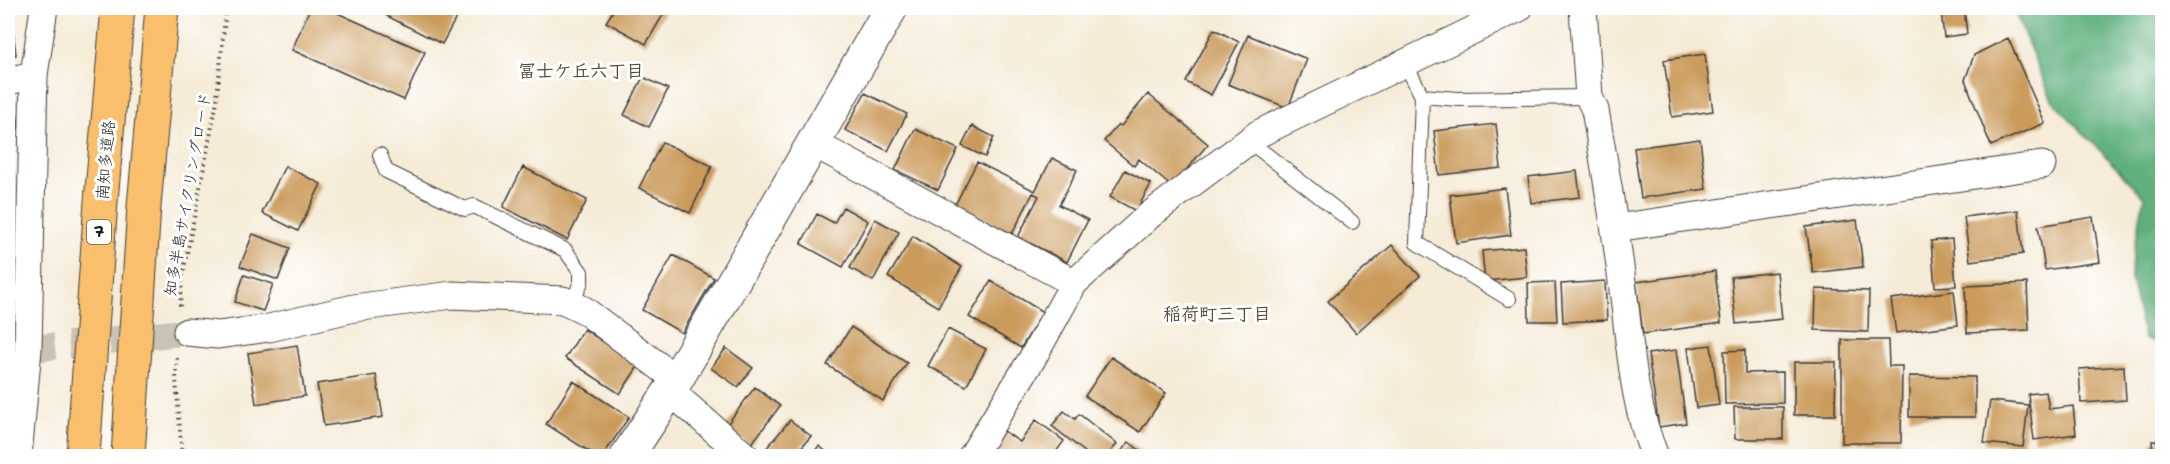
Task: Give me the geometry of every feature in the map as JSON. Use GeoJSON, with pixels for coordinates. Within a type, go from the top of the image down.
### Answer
{"type":"FeatureCollection","features":[{"type":"Feature","properties":{"kind":"highway","name":"南知多道路"},"geometry":{"type":"LineString","coordinates":[[83,456],[101,201],[118,8]]}},
{"type":"Feature","properties":{"kind":"highway"},"geometry":{"type":"LineString","coordinates":[[128,456],[144,206],[162,8]]}},
{"type":"Feature","properties":{"kind":"street"},"geometry":{"type":"LineString","coordinates":[[18,456],[28,349],[18,298],[34,75],[44,8]]}},
{"type":"Feature","properties":{"kind":"street"},"geometry":{"type":"LineString","coordinates":[[627,456],[673,385],[891,8]]}},
{"type":"Feature","properties":{"kind":"street"},"geometry":{"type":"LineString","coordinates":[[972,456],[1032,359],[1074,283],[1151,214],[1258,134],[1519,8]]}},
{"type":"Feature","properties":{"kind":"street"},"geometry":{"type":"LineString","coordinates":[[1583,8],[1589,97],[1595,110],[1616,228],[1636,392],[1648,440],[1655,456]]}},
{"type":"Feature","properties":{"kind":"street"},"geometry":{"type":"LineString","coordinates":[[8,81],[34,75]]}},
{"type":"Feature","properties":{"kind":"street"},"geometry":{"type":"LineString","coordinates":[[813,143],[1074,283]]}},
{"type":"Feature","properties":{"kind":"street"},"geometry":{"type":"LineString","coordinates":[[1616,228],[2042,165]]}},
{"type":"Feature","properties":{"kind":"street"},"geometry":{"type":"LineString","coordinates":[[183,322],[218,335],[269,328],[354,308],[452,295],[563,300],[584,310],[673,385],[745,456]]}},
{"type":"Feature","properties":{"kind":"lane"},"geometry":{"type":"LineString","coordinates":[[1405,63],[1422,96],[1417,243],[1509,299]]}},
{"type":"Feature","properties":{"kind":"lane"},"geometry":{"type":"LineString","coordinates":[[1422,96],[1458,99],[1589,97]]}},
{"type":"Feature","properties":{"kind":"lane"},"geometry":{"type":"LineString","coordinates":[[1249,141],[1352,222]]}},
{"type":"Feature","properties":{"kind":"lane"},"geometry":{"type":"LineString","coordinates":[[380,155],[386,171],[465,208],[474,206],[565,250],[581,272],[581,282],[572,304]]}},
{"type":"Feature","properties":{"kind":"path","name":"知多半島サイクリングロード"},"geometry":{"type":"LineString","coordinates":[[183,322],[182,279],[216,106],[226,8]]}},
{"type":"Feature","properties":{"kind":"path"},"geometry":{"type":"LineString","coordinates":[[177,357],[176,380],[182,456]]}},
{"type":"Feature","properties":{"kind":"green space"},"geometry":{"type":"Polygon","coordinates":[[[2013,8],[2162,8],[2162,343],[2144,339],[2130,273],[2144,197],[2052,100],[2013,8]]]}},
{"type":"Feature","properties":{"kind":"building"},"geometry":{"type":"Polygon","coordinates":[[[310,8],[326,8],[425,52],[404,100],[292,50],[310,8]]]}},
{"type":"Feature","properties":{"kind":"building"},"geometry":{"type":"Polygon","coordinates":[[[392,8],[440,8],[457,16],[442,44],[387,16],[392,8]]]}},
{"type":"Feature","properties":{"kind":"building"},"geometry":{"type":"Polygon","coordinates":[[[615,8],[667,8],[646,44],[606,22],[615,8]]]}},
{"type":"Feature","properties":{"kind":"building"},"geometry":{"type":"Polygon","coordinates":[[[1964,8],[1967,34],[1944,37],[1941,11],[1964,8]]]}},
{"type":"Feature","properties":{"kind":"building"},"geometry":{"type":"Polygon","coordinates":[[[8,12],[11,12],[16,55],[8,56],[8,12]]]}},
{"type":"Feature","properties":{"kind":"building"},"geometry":{"type":"Polygon","coordinates":[[[1214,29],[1239,42],[1211,95],[1186,82],[1214,29]]]}},
{"type":"Feature","properties":{"kind":"building"},"geometry":{"type":"Polygon","coordinates":[[[1248,35],[1307,59],[1288,108],[1228,84],[1248,35]]]}},
{"type":"Feature","properties":{"kind":"building"},"geometry":{"type":"Polygon","coordinates":[[[2008,38],[2045,123],[1991,146],[1965,80],[1974,55],[2008,38]]]}},
{"type":"Feature","properties":{"kind":"building"},"geometry":{"type":"Polygon","coordinates":[[[1705,54],[1713,111],[1672,117],[1664,60],[1705,54]]]}},
{"type":"Feature","properties":{"kind":"building"},"geometry":{"type":"Polygon","coordinates":[[[643,77],[668,89],[649,127],[624,115],[643,77]]]}},
{"type":"Feature","properties":{"kind":"building"},"geometry":{"type":"Polygon","coordinates":[[[13,90],[19,129],[8,131],[8,91],[13,90]]]}},
{"type":"Feature","properties":{"kind":"building"},"geometry":{"type":"Polygon","coordinates":[[[865,93],[907,114],[888,151],[845,130],[865,93]]]}},
{"type":"Feature","properties":{"kind":"building"},"geometry":{"type":"Polygon","coordinates":[[[1148,94],[1208,144],[1172,187],[1139,159],[1134,166],[1104,141],[1118,125],[1121,126],[1148,94]]]}},
{"type":"Feature","properties":{"kind":"building"},"geometry":{"type":"Polygon","coordinates":[[[1496,124],[1501,168],[1439,175],[1434,131],[1496,124]]]}},
{"type":"Feature","properties":{"kind":"building"},"geometry":{"type":"Polygon","coordinates":[[[972,126],[994,137],[985,157],[962,146],[972,126]]]}},
{"type":"Feature","properties":{"kind":"building"},"geometry":{"type":"Polygon","coordinates":[[[915,129],[958,149],[938,190],[895,170],[915,129]]]}},
{"type":"Feature","properties":{"kind":"building"},"geometry":{"type":"Polygon","coordinates":[[[1700,139],[1706,189],[1641,198],[1634,148],[1700,139]]]}},
{"type":"Feature","properties":{"kind":"building"},"geometry":{"type":"Polygon","coordinates":[[[662,142],[712,166],[690,213],[639,188],[662,142]]]}},
{"type":"Feature","properties":{"kind":"building"},"geometry":{"type":"Polygon","coordinates":[[[8,145],[11,145],[14,179],[8,180],[8,145]]]}},
{"type":"Feature","properties":{"kind":"building"},"geometry":{"type":"Polygon","coordinates":[[[1052,158],[1077,170],[1059,205],[1088,220],[1067,262],[1018,237],[1039,196],[1033,193],[1012,234],[955,205],[977,162],[1035,191],[1052,158]]]}},
{"type":"Feature","properties":{"kind":"building"},"geometry":{"type":"Polygon","coordinates":[[[285,166],[321,184],[298,231],[262,213],[285,166]]]}},
{"type":"Feature","properties":{"kind":"building"},"geometry":{"type":"Polygon","coordinates":[[[523,167],[587,200],[567,240],[503,207],[523,167]]]}},
{"type":"Feature","properties":{"kind":"building"},"geometry":{"type":"Polygon","coordinates":[[[1125,170],[1151,184],[1136,211],[1110,197],[1125,170]]]}},
{"type":"Feature","properties":{"kind":"building"},"geometry":{"type":"Polygon","coordinates":[[[1577,171],[1580,197],[1531,203],[1528,177],[1577,171]]]}},
{"type":"Feature","properties":{"kind":"building"},"geometry":{"type":"Polygon","coordinates":[[[1505,188],[1511,235],[1456,243],[1450,195],[1505,188]]]}},
{"type":"Feature","properties":{"kind":"building"},"geometry":{"type":"Polygon","coordinates":[[[13,205],[16,227],[8,228],[8,206],[13,205]]]}},
{"type":"Feature","properties":{"kind":"building"},"geometry":{"type":"Polygon","coordinates":[[[843,207],[868,221],[843,267],[801,244],[817,214],[834,223],[843,207]]]}},
{"type":"Feature","properties":{"kind":"building"},"geometry":{"type":"Polygon","coordinates":[[[2018,210],[2023,254],[1970,261],[1964,217],[2018,210]]]}},
{"type":"Feature","properties":{"kind":"building"},"geometry":{"type":"Polygon","coordinates":[[[2093,217],[2100,262],[2045,270],[2038,226],[2093,217]]]}},
{"type":"Feature","properties":{"kind":"building"},"geometry":{"type":"Polygon","coordinates":[[[875,219],[899,232],[873,281],[850,268],[875,219]]]}},
{"type":"Feature","properties":{"kind":"building"},"geometry":{"type":"Polygon","coordinates":[[[1857,220],[1863,267],[1813,273],[1806,227],[1857,220]]]}},
{"type":"Feature","properties":{"kind":"building"},"geometry":{"type":"Polygon","coordinates":[[[253,234],[290,248],[278,280],[240,266],[253,234]]]}},
{"type":"Feature","properties":{"kind":"building"},"geometry":{"type":"Polygon","coordinates":[[[913,236],[962,267],[938,307],[888,277],[913,236]]]}},
{"type":"Feature","properties":{"kind":"building"},"geometry":{"type":"Polygon","coordinates":[[[1952,239],[1956,286],[1935,287],[1931,241],[1952,239]]]}},
{"type":"Feature","properties":{"kind":"building"},"geometry":{"type":"Polygon","coordinates":[[[1392,245],[1420,276],[1356,333],[1328,301],[1392,245]]]}},
{"type":"Feature","properties":{"kind":"building"},"geometry":{"type":"Polygon","coordinates":[[[1524,247],[1527,277],[1485,281],[1482,251],[1524,247]]]}},
{"type":"Feature","properties":{"kind":"building"},"geometry":{"type":"Polygon","coordinates":[[[673,255],[714,278],[682,333],[642,310],[673,255]]]}},
{"type":"Feature","properties":{"kind":"building"},"geometry":{"type":"Polygon","coordinates":[[[1715,271],[1721,323],[1643,334],[1636,282],[1715,271]]]}},
{"type":"Feature","properties":{"kind":"building"},"geometry":{"type":"Polygon","coordinates":[[[1777,272],[1782,319],[1736,324],[1731,277],[1777,272]]]}},
{"type":"Feature","properties":{"kind":"building"},"geometry":{"type":"Polygon","coordinates":[[[244,275],[273,284],[263,311],[235,302],[244,275]]]}},
{"type":"Feature","properties":{"kind":"building"},"geometry":{"type":"Polygon","coordinates":[[[991,281],[1043,312],[1021,348],[969,317],[991,281]]]}},
{"type":"Feature","properties":{"kind":"building"},"geometry":{"type":"Polygon","coordinates":[[[1605,281],[1607,320],[1563,322],[1561,284],[1605,281]]]}},
{"type":"Feature","properties":{"kind":"building"},"geometry":{"type":"Polygon","coordinates":[[[1555,282],[1557,321],[1529,321],[1528,283],[1555,282]]]}},
{"type":"Feature","properties":{"kind":"building"},"geometry":{"type":"Polygon","coordinates":[[[2027,283],[2029,330],[1967,333],[1965,286],[2027,283]]]}},
{"type":"Feature","properties":{"kind":"building"},"geometry":{"type":"Polygon","coordinates":[[[1816,289],[1869,291],[1868,332],[1815,330],[1816,289]]]}},
{"type":"Feature","properties":{"kind":"building"},"geometry":{"type":"Polygon","coordinates":[[[1954,291],[1958,325],[1896,333],[1891,299],[1954,291]]]}},
{"type":"Feature","properties":{"kind":"building"},"geometry":{"type":"Polygon","coordinates":[[[851,327],[907,363],[883,401],[827,365],[851,327]]]}},
{"type":"Feature","properties":{"kind":"building"},"geometry":{"type":"Polygon","coordinates":[[[584,329],[639,365],[620,394],[565,358],[584,329]]]}},
{"type":"Feature","properties":{"kind":"building"},"geometry":{"type":"Polygon","coordinates":[[[948,329],[986,349],[966,386],[928,366],[948,329]]]}},
{"type":"Feature","properties":{"kind":"building"},"geometry":{"type":"Polygon","coordinates":[[[1842,340],[1888,340],[1889,366],[1902,366],[1901,443],[1842,443],[1842,340]]]}},
{"type":"Feature","properties":{"kind":"building"},"geometry":{"type":"Polygon","coordinates":[[[297,345],[305,396],[256,404],[248,353],[297,345]]]}},
{"type":"Feature","properties":{"kind":"building"},"geometry":{"type":"Polygon","coordinates":[[[1711,345],[1719,405],[1696,408],[1688,348],[1711,345]]]}},
{"type":"Feature","properties":{"kind":"building"},"geometry":{"type":"Polygon","coordinates":[[[726,348],[753,368],[738,387],[711,368],[726,348]]]}},
{"type":"Feature","properties":{"kind":"building"},"geometry":{"type":"Polygon","coordinates":[[[1676,350],[1686,423],[1659,427],[1648,354],[1676,350]]]}},
{"type":"Feature","properties":{"kind":"building"},"geometry":{"type":"Polygon","coordinates":[[[1745,350],[1745,373],[1783,372],[1783,403],[1725,404],[1724,351],[1745,350]]]}},
{"type":"Feature","properties":{"kind":"building"},"geometry":{"type":"Polygon","coordinates":[[[1111,357],[1166,393],[1140,432],[1085,396],[1111,357]]]}},
{"type":"Feature","properties":{"kind":"building"},"geometry":{"type":"Polygon","coordinates":[[[1794,362],[1836,362],[1835,415],[1794,415],[1794,362]]]}},
{"type":"Feature","properties":{"kind":"building"},"geometry":{"type":"Polygon","coordinates":[[[2124,366],[2126,400],[2081,403],[2079,369],[2124,366]]]}},
{"type":"Feature","properties":{"kind":"building"},"geometry":{"type":"Polygon","coordinates":[[[376,375],[383,417],[324,426],[317,384],[376,375]]]}},
{"type":"Feature","properties":{"kind":"building"},"geometry":{"type":"Polygon","coordinates":[[[1909,376],[1975,377],[1975,417],[1909,417],[1909,376]]]}},
{"type":"Feature","properties":{"kind":"building"},"geometry":{"type":"Polygon","coordinates":[[[573,381],[629,417],[603,456],[596,456],[546,424],[573,381]]]}},
{"type":"Feature","properties":{"kind":"building"},"geometry":{"type":"Polygon","coordinates":[[[755,387],[780,406],[750,446],[725,427],[755,387]]]}},
{"type":"Feature","properties":{"kind":"building"},"geometry":{"type":"Polygon","coordinates":[[[2046,392],[2049,409],[2073,406],[2076,434],[2034,440],[2028,394],[2046,392]]]}},
{"type":"Feature","properties":{"kind":"building"},"geometry":{"type":"Polygon","coordinates":[[[1990,401],[2028,405],[2023,447],[1984,443],[1990,401]]]}},
{"type":"Feature","properties":{"kind":"building"},"geometry":{"type":"Polygon","coordinates":[[[1734,407],[1783,407],[1783,439],[1735,439],[1734,407]]]}},
{"type":"Feature","properties":{"kind":"building"},"geometry":{"type":"Polygon","coordinates":[[[1064,411],[1075,419],[1079,414],[1117,444],[1107,456],[1090,456],[1052,426],[1064,411]]]}},
{"type":"Feature","properties":{"kind":"building"},"geometry":{"type":"Polygon","coordinates":[[[790,420],[811,436],[794,456],[760,456],[790,420]]]}},
{"type":"Feature","properties":{"kind":"building"},"geometry":{"type":"Polygon","coordinates":[[[1036,420],[1064,441],[1053,456],[982,456],[1001,429],[1020,442],[1036,420]]]}},
{"type":"Feature","properties":{"kind":"building"},"geometry":{"type":"Polygon","coordinates":[[[2152,441],[2162,441],[2162,456],[2153,456],[2152,441]]]}},
{"type":"Feature","properties":{"kind":"building"},"geometry":{"type":"Polygon","coordinates":[[[1129,442],[1147,456],[1117,456],[1129,442]]]}},
{"type":"Feature","properties":{"kind":"building"},"geometry":{"type":"Polygon","coordinates":[[[819,446],[832,456],[810,456],[819,446]]]}},
{"type":"Feature","properties":{"kind":"tunnel"},"geometry":{"type":"LineString","coordinates":[[28,349],[187,332]]}},
{"type":"Feature","properties":{"kind":"district","name":"冨士ケ丘六丁目"},"geometry":{"type":"Point","coordinates":[581,71]}},
{"type":"Feature","properties":{"kind":"district","name":"稲荷町三丁目"},"geometry":{"type":"Point","coordinates":[1217,314]}}]}
